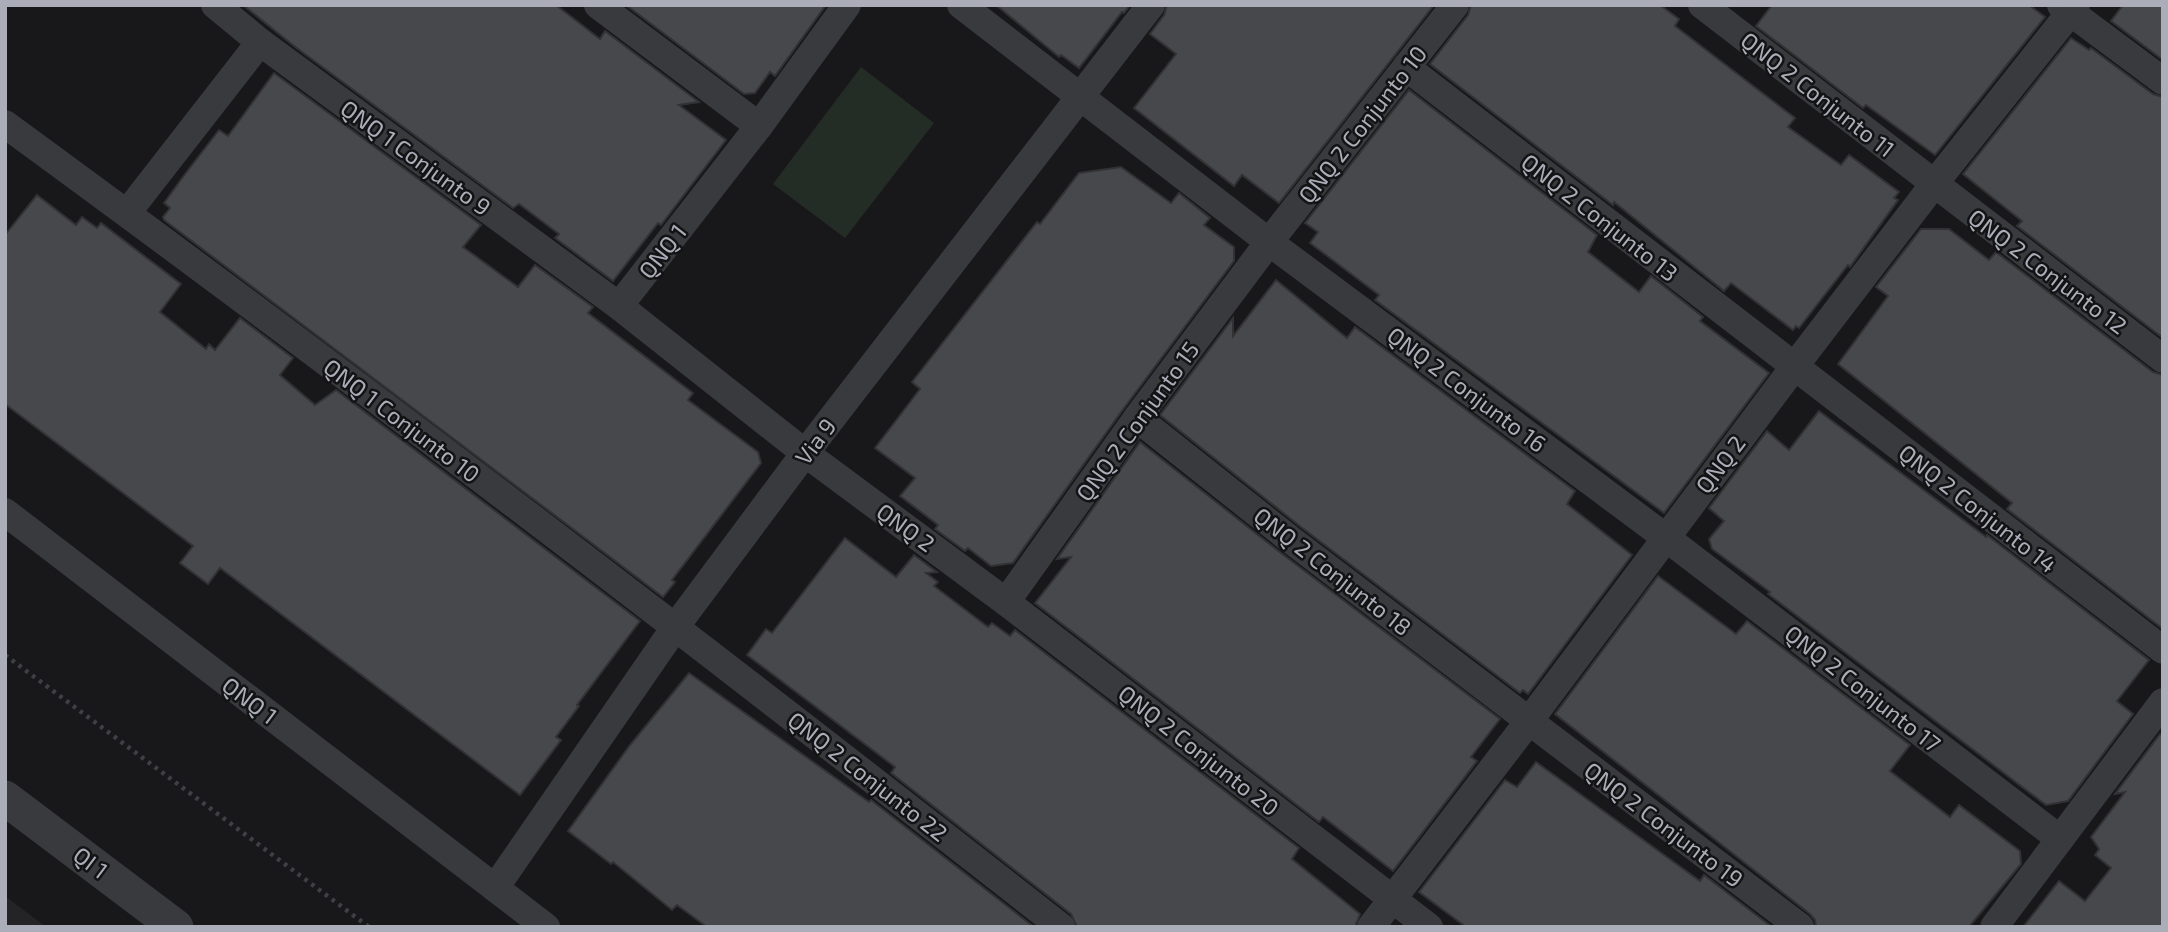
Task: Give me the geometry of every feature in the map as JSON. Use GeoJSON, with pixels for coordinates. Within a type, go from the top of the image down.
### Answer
{"type":"FeatureCollection","features":[{"type":"Feature","properties":{"kind":"street","name":"QNQ 1 Conjunto 9"},"geometry":{"type":"LineString","coordinates":[[215,5],[260,42],[619,306]]}},
{"type":"Feature","properties":{"kind":"street"},"geometry":{"type":"LineString","coordinates":[[598,5],[760,125]]}},
{"type":"Feature","properties":{"kind":"street","name":"QNQ 1"},"geometry":{"type":"LineString","coordinates":[[619,306],[760,125],[847,5]]}},
{"type":"Feature","properties":{"kind":"street"},"geometry":{"type":"LineString","coordinates":[[961,5],[1269,242]]}},
{"type":"Feature","properties":{"kind":"street","name":"Via 9"},"geometry":{"type":"LineString","coordinates":[[495,888],[676,626],[805,453],[1151,5]]}},
{"type":"Feature","properties":{"kind":"street","name":"QNQ 2 Conjunto 10"},"geometry":{"type":"LineString","coordinates":[[1269,242],[1455,5]]}},
{"type":"Feature","properties":{"kind":"street","name":"QNQ 2 Conjunto 11"},"geometry":{"type":"LineString","coordinates":[[1702,5],[1934,184]]}},
{"type":"Feature","properties":{"kind":"street"},"geometry":{"type":"LineString","coordinates":[[2069,8],[2163,81]]}},
{"type":"Feature","properties":{"kind":"street","name":"QNQ 2"},"geometry":{"type":"LineString","coordinates":[[1371,927],[2069,8]]}},
{"type":"Feature","properties":{"kind":"street"},"geometry":{"type":"LineString","coordinates":[[5,124],[127,213],[260,42]]}},
{"type":"Feature","properties":{"kind":"street","name":"QNQ 2 Conjunto 13"},"geometry":{"type":"LineString","coordinates":[[1406,67],[1794,367]]}},
{"type":"Feature","properties":{"kind":"street","name":"QNQ 2 Conjunto 12"},"geometry":{"type":"LineString","coordinates":[[1934,184],[2163,359]]}},
{"type":"Feature","properties":{"kind":"street","name":"QNQ 1 Conjunto 10"},"geometry":{"type":"LineString","coordinates":[[127,213],[676,626]]}},
{"type":"Feature","properties":{"kind":"street","name":"QNQ 2 Conjunto 15"},"geometry":{"type":"LineString","coordinates":[[1006,602],[1137,418],[1269,242]]}},
{"type":"Feature","properties":{"kind":"street","name":"QNQ 2 Conjunto 16"},"geometry":{"type":"LineString","coordinates":[[1269,242],[1665,537]]}},
{"type":"Feature","properties":{"kind":"street"},"geometry":{"type":"LineString","coordinates":[[619,306],[805,453]]}},
{"type":"Feature","properties":{"kind":"street","name":"QNQ 2 Conjunto 14"},"geometry":{"type":"LineString","coordinates":[[1794,367],[2163,650]]}},
{"type":"Feature","properties":{"kind":"street","name":"QNQ 2 Conjunto 18"},"geometry":{"type":"LineString","coordinates":[[1137,418],[1291,540],[1529,721]]}},
{"type":"Feature","properties":{"kind":"street","name":"QNQ 2"},"geometry":{"type":"LineString","coordinates":[[805,453],[1006,602]]}},
{"type":"Feature","properties":{"kind":"street","name":"QNQ 1"},"geometry":{"type":"LineString","coordinates":[[5,512],[495,888]]}},
{"type":"Feature","properties":{"kind":"street","name":"QNQ 2 Conjunto 17"},"geometry":{"type":"LineString","coordinates":[[1665,537],[2060,839]]}},
{"type":"Feature","properties":{"kind":"street","name":"QNQ 2 Conjunto 20"},"geometry":{"type":"LineString","coordinates":[[1006,602],[1429,927]]}},
{"type":"Feature","properties":{"kind":"street","name":"QNQ 2 Conjunto 22"},"geometry":{"type":"LineString","coordinates":[[676,626],[1061,927]]}},
{"type":"Feature","properties":{"kind":"street"},"geometry":{"type":"LineString","coordinates":[[1994,927],[2163,702]]}},
{"type":"Feature","properties":{"kind":"street","name":"QNQ 2 Conjunto 19"},"geometry":{"type":"LineString","coordinates":[[1529,721],[1800,927]]}},
{"type":"Feature","properties":{"kind":"street","name":"QI 1"},"geometry":{"type":"LineString","coordinates":[[5,798],[176,927]]}},
{"type":"Feature","properties":{"kind":"street"},"geometry":{"type":"LineString","coordinates":[[495,888],[546,927]]}},
{"type":"Feature","properties":{"kind":"path"},"geometry":{"type":"LineString","coordinates":[[5,655],[369,927]]}},
{"type":"Feature","properties":{"kind":"shaded area"},"geometry":{"type":"Polygon","coordinates":[[[861,67],[934,123],[845,238],[773,184],[861,67]]]}},
{"type":"Feature","properties":{"kind":"shaded area"},"geometry":{"type":"Polygon","coordinates":[[[5,896],[46,927],[5,927],[5,896]]]}},
{"type":"Feature","properties":{"kind":"building"},"geometry":{"type":"Polygon","coordinates":[[[243,5],[556,5],[600,39],[605,31],[699,102],[679,105],[726,140],[661,225],[658,223],[613,281],[555,238],[559,234],[519,204],[513,208],[294,46],[243,5]]]}},
{"type":"Feature","properties":{"kind":"building"},"geometry":{"type":"Polygon","coordinates":[[[626,5],[826,5],[775,76],[770,72],[755,93],[744,94],[626,5]]]}},
{"type":"Feature","properties":{"kind":"building"},"geometry":{"type":"Polygon","coordinates":[[[996,5],[1130,5],[1079,68],[1061,55],[1059,57],[996,5]]]}},
{"type":"Feature","properties":{"kind":"building"},"geometry":{"type":"Polygon","coordinates":[[[1167,5],[1434,5],[1279,203],[1242,175],[1234,186],[1134,108],[1176,54],[1150,34],[1164,15],[1167,5]]]}},
{"type":"Feature","properties":{"kind":"building"},"geometry":{"type":"Polygon","coordinates":[[[1471,5],[1660,5],[1679,19],[1675,26],[1795,118],[1788,127],[1841,165],[1849,155],[1899,192],[1894,198],[1898,200],[1850,267],[1848,265],[1799,328],[1796,326],[1793,330],[1731,283],[1724,291],[1614,202],[1613,205],[1430,64],[1468,15],[1471,5]]]}},
{"type":"Feature","properties":{"kind":"building"},"geometry":{"type":"Polygon","coordinates":[[[1772,5],[2029,5],[2045,17],[1935,155],[1866,105],[1863,108],[1756,26],[1772,5]]]}},
{"type":"Feature","properties":{"kind":"building"},"geometry":{"type":"Polygon","coordinates":[[[2123,5],[2163,5],[2163,60],[2111,21],[2123,5]]]}},
{"type":"Feature","properties":{"kind":"building"},"geometry":{"type":"Polygon","coordinates":[[[2071,38],[2089,50],[2091,48],[2153,94],[2163,97],[2163,338],[2017,226],[2022,221],[1963,174],[2071,38]]]}},
{"type":"Feature","properties":{"kind":"building"},"geometry":{"type":"Polygon","coordinates":[[[274,73],[481,225],[463,247],[518,287],[535,265],[593,307],[588,313],[693,393],[688,400],[758,452],[761,463],[672,580],[675,582],[663,597],[164,220],[163,217],[170,208],[164,203],[185,174],[219,130],[228,136],[274,73]]]}},
{"type":"Feature","properties":{"kind":"building"},"geometry":{"type":"Polygon","coordinates":[[[1409,90],[1597,235],[1588,252],[1639,292],[1651,276],[1703,317],[1700,321],[1769,373],[1664,513],[1375,300],[1379,295],[1310,243],[1318,232],[1305,223],[1409,90]]]}},
{"type":"Feature","properties":{"kind":"building"},"geometry":{"type":"Polygon","coordinates":[[[1121,167],[1171,203],[1179,193],[1210,218],[1204,225],[1234,247],[1234,261],[1013,563],[991,566],[968,548],[965,551],[935,529],[938,525],[900,496],[915,478],[875,448],[920,389],[912,382],[1037,222],[1040,224],[1079,173],[1121,167]]]}},
{"type":"Feature","properties":{"kind":"building"},"geometry":{"type":"Polygon","coordinates":[[[37,195],[76,225],[82,217],[97,228],[101,223],[181,284],[160,312],[206,349],[209,344],[215,350],[240,318],[293,358],[280,375],[315,405],[336,390],[640,621],[577,705],[579,706],[556,737],[561,740],[520,795],[220,568],[208,584],[180,563],[193,546],[5,404],[5,235],[37,195]]]}},
{"type":"Feature","properties":{"kind":"building"},"geometry":{"type":"Polygon","coordinates":[[[1921,229],[1949,229],[1989,260],[1996,252],[2153,372],[2163,375],[2163,629],[2007,509],[2012,503],[1838,364],[1888,296],[1876,287],[1921,229]]]}},
{"type":"Feature","properties":{"kind":"building"},"geometry":{"type":"Polygon","coordinates":[[[1276,280],[1347,338],[1355,327],[1575,491],[1567,504],[1632,555],[1528,694],[1523,690],[1520,693],[1301,527],[1160,415],[1233,318],[1233,336],[1276,280]]]}},
{"type":"Feature","properties":{"kind":"building"},"geometry":{"type":"Polygon","coordinates":[[[1819,411],[1986,537],[1987,535],[2149,660],[2117,701],[2133,714],[2068,801],[2046,805],[1712,549],[1709,539],[1724,521],[1709,508],[1767,431],[1789,450],[1819,411]]]}},
{"type":"Feature","properties":{"kind":"building"},"geometry":{"type":"Polygon","coordinates":[[[1140,442],[1500,719],[1471,757],[1477,761],[1393,871],[1323,817],[1319,822],[1035,603],[1071,557],[1057,559],[1140,442]]]}},
{"type":"Feature","properties":{"kind":"building"},"geometry":{"type":"Polygon","coordinates":[[[845,538],[896,577],[914,555],[937,572],[926,573],[938,582],[934,586],[988,627],[992,623],[1010,636],[1015,630],[1299,848],[1292,859],[1360,914],[1355,927],[1077,927],[1071,914],[891,773],[895,767],[747,655],[766,629],[772,633],[845,538]]]}},
{"type":"Feature","properties":{"kind":"building"},"geometry":{"type":"Polygon","coordinates":[[[1658,576],[1736,634],[1747,621],[1910,745],[1890,771],[1950,817],[1959,805],[2020,851],[2021,864],[1969,927],[1816,927],[1810,914],[1555,714],[1658,576]]]}},
{"type":"Feature","properties":{"kind":"building"},"geometry":{"type":"Polygon","coordinates":[[[689,673],[869,802],[871,800],[1034,927],[707,927],[677,905],[672,910],[613,862],[611,864],[568,831],[630,745],[689,673]]]}},
{"type":"Feature","properties":{"kind":"building"},"geometry":{"type":"Polygon","coordinates":[[[2160,734],[2163,736],[2163,927],[2023,927],[2059,881],[2085,901],[2111,868],[2095,855],[2099,849],[2091,837],[2125,792],[2115,794],[2160,734]]]}},
{"type":"Feature","properties":{"kind":"building"},"geometry":{"type":"Polygon","coordinates":[[[1536,762],[1700,881],[1704,875],[1772,927],[1466,927],[1419,892],[1505,780],[1517,787],[1536,762]]]}}]}
